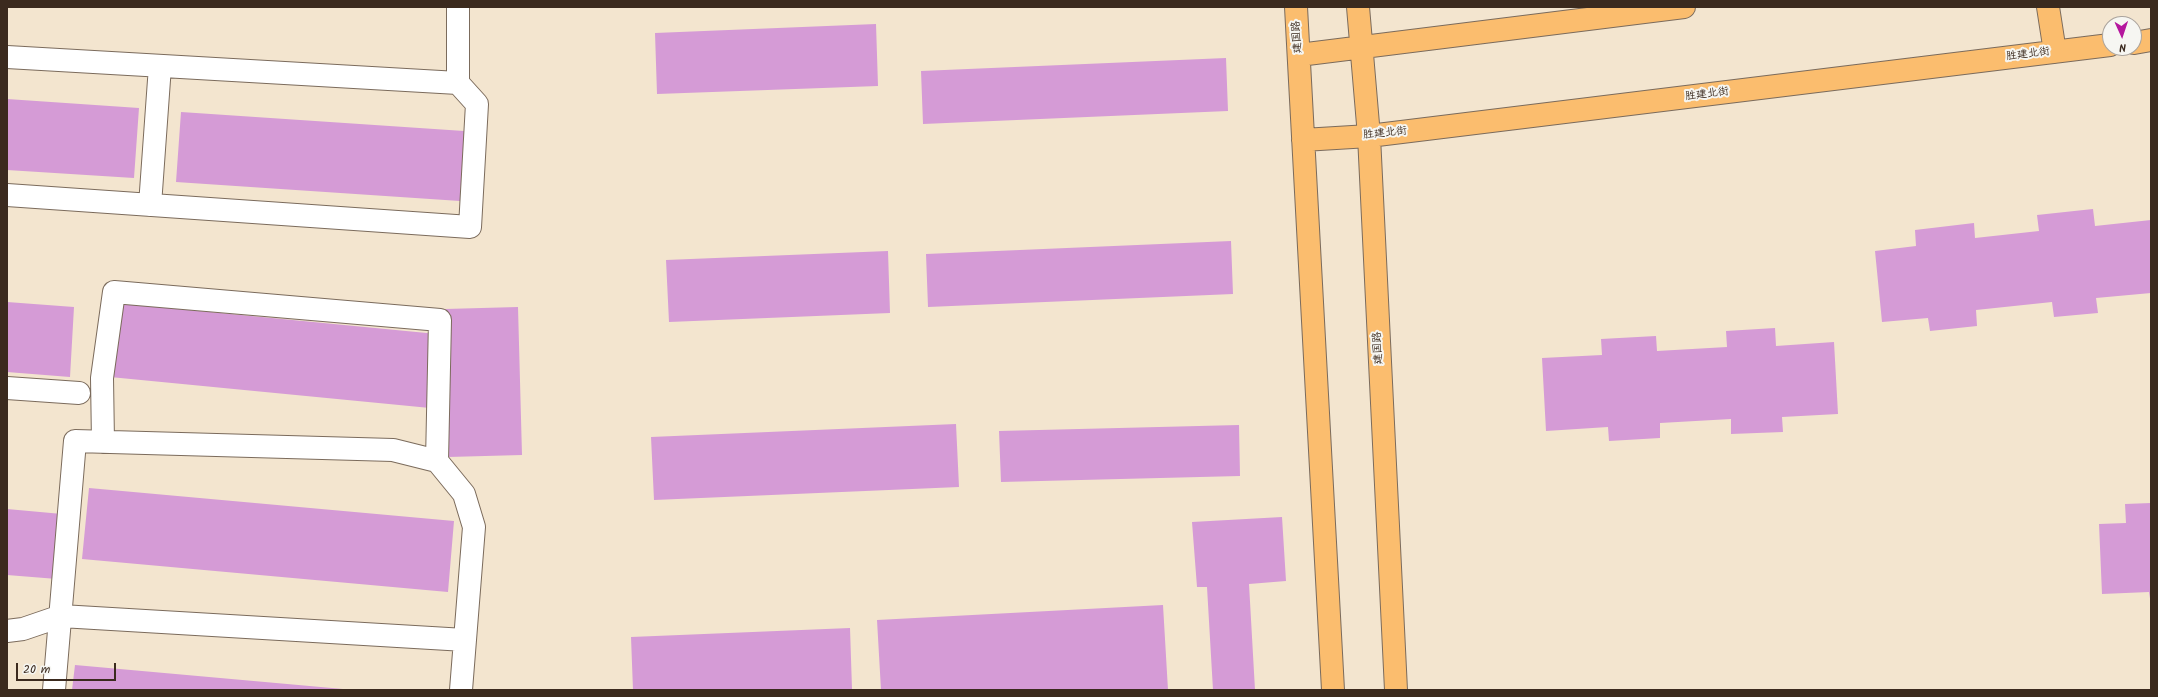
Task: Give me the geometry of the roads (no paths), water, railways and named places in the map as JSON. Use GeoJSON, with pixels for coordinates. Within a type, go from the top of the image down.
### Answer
{"type":"FeatureCollection","features":[{"type":"Feature","properties":{"kind":"main road","name":"建国路"},"geometry":{"type":"LineString","coordinates":[[1296,7],[1333,690]]}},
{"type":"Feature","properties":{"kind":"main road","name":"建国路"},"geometry":{"type":"LineString","coordinates":[[1358,7],[1360,48],[1369,136],[1396,690]]}},
{"type":"Feature","properties":{"kind":"main road"},"geometry":{"type":"LineString","coordinates":[[1299,55],[1684,7]]}},
{"type":"Feature","properties":{"kind":"main road"},"geometry":{"type":"LineString","coordinates":[[2048,7],[2054,52]]}},
{"type":"Feature","properties":{"kind":"main road","name":"胜建北街"},"geometry":{"type":"LineString","coordinates":[[1303,140],[1369,136],[2102,47]]}},
{"type":"Feature","properties":{"kind":"street"},"geometry":{"type":"LineString","coordinates":[[7,195],[470,227],[477,104],[458,83],[458,7]]}},
{"type":"Feature","properties":{"kind":"street"},"geometry":{"type":"LineString","coordinates":[[7,57],[458,83]]}},
{"type":"Feature","properties":{"kind":"street"},"geometry":{"type":"LineString","coordinates":[[150,205],[160,66]]}},
{"type":"Feature","properties":{"kind":"street"},"geometry":{"type":"LineString","coordinates":[[103,442],[102,378],[114,292],[440,320],[437,461]]}},
{"type":"Feature","properties":{"kind":"street"},"geometry":{"type":"LineString","coordinates":[[7,388],[79,393]]}},
{"type":"Feature","properties":{"kind":"street"},"geometry":{"type":"LineString","coordinates":[[54,690],[75,441],[393,450],[437,461],[464,494],[474,527],[461,690]]}},
{"type":"Feature","properties":{"kind":"street"},"geometry":{"type":"LineString","coordinates":[[7,632],[23,629],[61,616],[465,640]]}}]}
